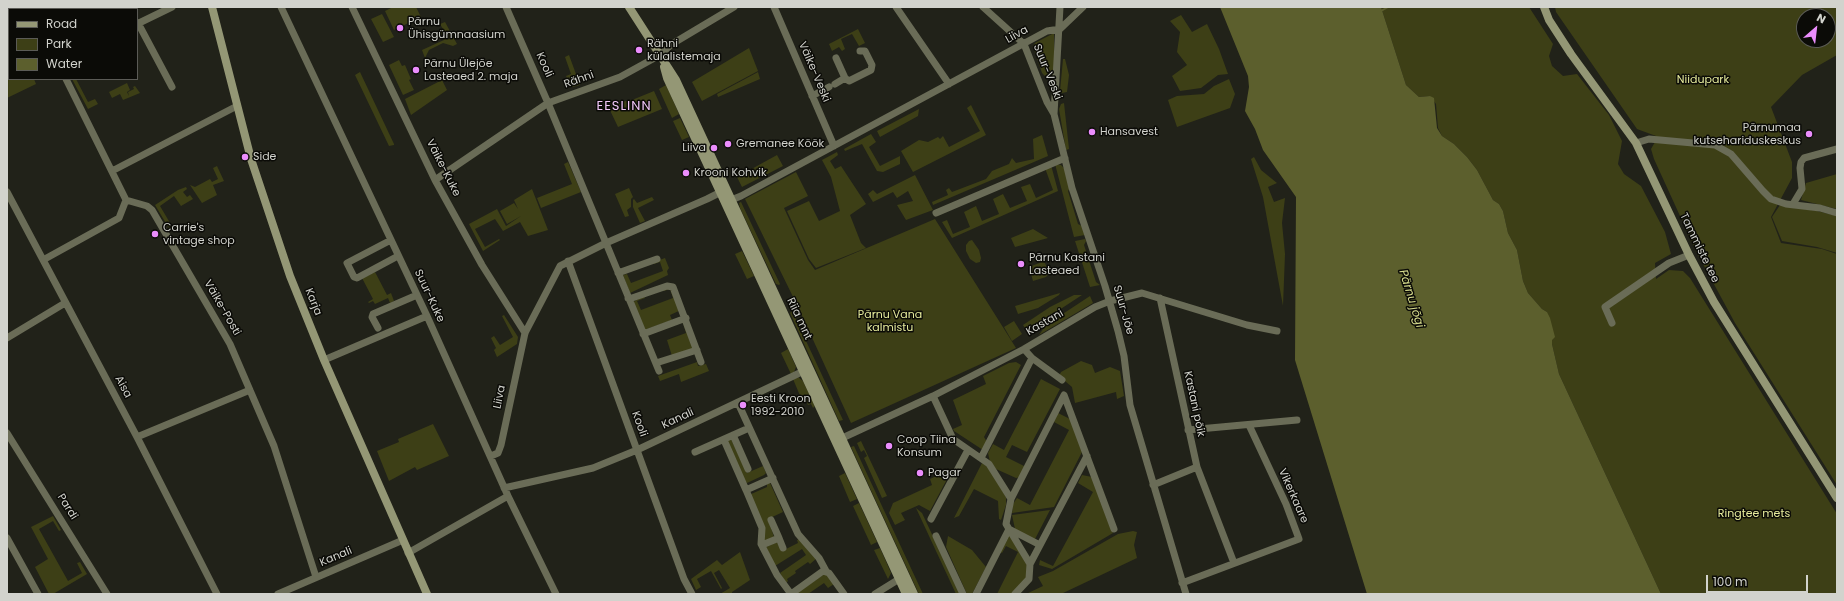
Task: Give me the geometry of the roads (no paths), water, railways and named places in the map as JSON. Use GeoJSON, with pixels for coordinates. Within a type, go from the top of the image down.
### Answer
{"type":"FeatureCollection","features":[{"type":"Feature","properties":{"kind":"main road","name":"Karja"},"geometry":{"type":"LineString","coordinates":[[212,7],[251,159],[271,222],[324,360],[427,594]]}},
{"type":"Feature","properties":{"kind":"main road","name":"Riia mnt"},"geometry":{"type":"LineString","coordinates":[[629,7],[660,55],[668,78],[725,195],[902,577],[914,594]]}},
{"type":"Feature","properties":{"kind":"main road","name":"Tammiste tee"},"geometry":{"type":"LineString","coordinates":[[1544,7],[1549,20],[1571,54],[1636,143],[1689,255],[1714,302],[1837,498]]}},
{"type":"Feature","properties":{"kind":"main road","name":"Riia mnt"},"geometry":{"type":"LineString","coordinates":[[902,577],[906,594]]}},
{"type":"Feature","properties":{"kind":"street"},"geometry":{"type":"LineString","coordinates":[[138,24],[172,7]]}},
{"type":"Feature","properties":{"kind":"street","name":"Suur-Kuke"},"geometry":{"type":"LineString","coordinates":[[281,7],[427,316],[491,456],[504,488],[556,594]]}},
{"type":"Feature","properties":{"kind":"street","name":"Väike-Kuke"},"geometry":{"type":"LineString","coordinates":[[352,7],[435,180],[482,265],[525,333]]}},
{"type":"Feature","properties":{"kind":"street","name":"Kooli"},"geometry":{"type":"LineString","coordinates":[[506,7],[548,103],[659,371]]}},
{"type":"Feature","properties":{"kind":"street","name":"Rähni"},"geometry":{"type":"LineString","coordinates":[[435,180],[548,103],[620,77],[660,55],[672,44],[734,7]]}},
{"type":"Feature","properties":{"kind":"street","name":"Väike-Veski"},"geometry":{"type":"LineString","coordinates":[[774,7],[834,146]]}},
{"type":"Feature","properties":{"kind":"street"},"geometry":{"type":"LineString","coordinates":[[896,7],[949,84]]}},
{"type":"Feature","properties":{"kind":"street","name":"Suur-Veski"},"geometry":{"type":"LineString","coordinates":[[983,7],[1024,44],[1047,102],[1054,114]]}},
{"type":"Feature","properties":{"kind":"street","name":"Suur-Jõe"},"geometry":{"type":"LineString","coordinates":[[1060,7],[1060,29],[1054,114],[1072,188],[1110,301],[1124,356],[1130,405],[1186,594]]}},
{"type":"Feature","properties":{"kind":"street","name":"Liiva"},"geometry":{"type":"LineString","coordinates":[[491,456],[498,453],[501,446],[525,333],[560,266],[606,243],[725,195],[834,146],[1047,31],[1060,29],[1083,7]]}},
{"type":"Feature","properties":{"kind":"street"},"geometry":{"type":"LineString","coordinates":[[138,26],[172,86]]}},
{"type":"Feature","properties":{"kind":"street"},"geometry":{"type":"LineString","coordinates":[[836,58],[849,81],[872,70],[872,65],[865,51],[860,51]]}},
{"type":"Feature","properties":{"kind":"street"},"geometry":{"type":"LineString","coordinates":[[812,96],[846,78]]}},
{"type":"Feature","properties":{"kind":"street"},"geometry":{"type":"LineString","coordinates":[[43,260],[118,218],[126,200],[66,80]]}},
{"type":"Feature","properties":{"kind":"street"},"geometry":{"type":"LineString","coordinates":[[112,171],[237,106]]}},
{"type":"Feature","properties":{"kind":"street"},"geometry":{"type":"LineString","coordinates":[[1636,143],[1649,138],[1706,143],[1722,147],[1731,154],[1763,191],[1771,198],[1786,204],[1820,208],[1837,213]]}},
{"type":"Feature","properties":{"kind":"street"},"geometry":{"type":"LineString","coordinates":[[1793,204],[1802,189],[1800,168],[1801,162],[1804,158],[1837,149]]}},
{"type":"Feature","properties":{"kind":"street"},"geometry":{"type":"LineString","coordinates":[[936,213],[1065,158]]}},
{"type":"Feature","properties":{"kind":"street","name":"Aisa"},"geometry":{"type":"LineString","coordinates":[[7,192],[137,437],[217,594]]}},
{"type":"Feature","properties":{"kind":"street","name":"Väike-Posti"},"geometry":{"type":"LineString","coordinates":[[126,200],[147,206],[152,210],[230,344],[274,446],[316,577]]}},
{"type":"Feature","properties":{"kind":"street"},"geometry":{"type":"LineString","coordinates":[[391,240],[347,263],[354,277],[357,278],[398,256]]}},
{"type":"Feature","properties":{"kind":"street"},"geometry":{"type":"LineString","coordinates":[[1612,323],[1605,307],[1669,263],[1689,255]]}},
{"type":"Feature","properties":{"kind":"street"},"geometry":{"type":"LineString","coordinates":[[618,273],[657,259]]}},
{"type":"Feature","properties":{"kind":"street","name":"Kooli"},"geometry":{"type":"LineString","coordinates":[[568,261],[684,579],[692,594]]}},
{"type":"Feature","properties":{"kind":"street"},"geometry":{"type":"LineString","coordinates":[[628,298],[667,286],[673,287],[686,318],[701,362]]}},
{"type":"Feature","properties":{"kind":"street","name":"Kastani"},"geometry":{"type":"LineString","coordinates":[[839,439],[933,396],[1024,349],[1094,307],[1110,301],[1142,293],[1247,324],[1277,331]]}},
{"type":"Feature","properties":{"kind":"street"},"geometry":{"type":"LineString","coordinates":[[378,328],[372,317],[373,314],[417,295]]}},
{"type":"Feature","properties":{"kind":"street","name":"Kastani põik"},"geometry":{"type":"LineString","coordinates":[[1160,298],[1197,467],[1234,563]]}},
{"type":"Feature","properties":{"kind":"street"},"geometry":{"type":"LineString","coordinates":[[7,338],[65,303]]}},
{"type":"Feature","properties":{"kind":"street"},"geometry":{"type":"LineString","coordinates":[[324,360],[427,316]]}},
{"type":"Feature","properties":{"kind":"street"},"geometry":{"type":"LineString","coordinates":[[643,334],[686,318]]}},
{"type":"Feature","properties":{"kind":"street"},"geometry":{"type":"LineString","coordinates":[[1024,349],[1032,358],[1062,380]]}},
{"type":"Feature","properties":{"kind":"street"},"geometry":{"type":"LineString","coordinates":[[656,364],[697,350]]}},
{"type":"Feature","properties":{"kind":"street"},"geometry":{"type":"LineString","coordinates":[[981,458],[1032,358]]}},
{"type":"Feature","properties":{"kind":"street","name":"Kanali"},"geometry":{"type":"LineString","coordinates":[[504,488],[593,468],[637,450],[806,370]]}},
{"type":"Feature","properties":{"kind":"street"},"geometry":{"type":"LineString","coordinates":[[137,437],[250,390]]}},
{"type":"Feature","properties":{"kind":"street"},"geometry":{"type":"LineString","coordinates":[[1030,564],[1006,524],[1011,499],[1064,395],[1114,529]]}},
{"type":"Feature","properties":{"kind":"street"},"geometry":{"type":"LineString","coordinates":[[933,396],[953,439],[989,464],[1011,499]]}},
{"type":"Feature","properties":{"kind":"street"},"geometry":{"type":"LineString","coordinates":[[738,403],[798,534],[819,558],[826,571],[844,594]]}},
{"type":"Feature","properties":{"kind":"street"},"geometry":{"type":"LineString","coordinates":[[1188,430],[1249,426],[1297,420]]}},
{"type":"Feature","properties":{"kind":"street","name":"Vikerkaare"},"geometry":{"type":"LineString","coordinates":[[1182,583],[1299,539],[1286,504],[1249,426]]}},
{"type":"Feature","properties":{"kind":"street"},"geometry":{"type":"LineString","coordinates":[[695,452],[749,428]]}},
{"type":"Feature","properties":{"kind":"street","name":"Pardi"},"geometry":{"type":"LineString","coordinates":[[7,433],[107,594]]}},
{"type":"Feature","properties":{"kind":"street"},"geometry":{"type":"LineString","coordinates":[[733,435],[748,469]]}},
{"type":"Feature","properties":{"kind":"street"},"geometry":{"type":"LineString","coordinates":[[724,440],[762,528],[762,545],[777,575],[791,594],[823,571],[826,571]]}},
{"type":"Feature","properties":{"kind":"street"},"geometry":{"type":"LineString","coordinates":[[931,519],[968,450]]}},
{"type":"Feature","properties":{"kind":"street"},"geometry":{"type":"LineString","coordinates":[[1016,594],[1029,579],[1030,564],[1087,456]]}},
{"type":"Feature","properties":{"kind":"street"},"geometry":{"type":"LineString","coordinates":[[1153,485],[1197,467]]}},
{"type":"Feature","properties":{"kind":"street"},"geometry":{"type":"LineString","coordinates":[[746,490],[773,478]]}},
{"type":"Feature","properties":{"kind":"street"},"geometry":{"type":"LineString","coordinates":[[408,553],[508,496]]}},
{"type":"Feature","properties":{"kind":"street"},"geometry":{"type":"LineString","coordinates":[[771,520],[783,548]]}},
{"type":"Feature","properties":{"kind":"street"},"geometry":{"type":"LineString","coordinates":[[1009,529],[1040,546]]}},
{"type":"Feature","properties":{"kind":"street"},"geometry":{"type":"LineString","coordinates":[[976,594],[1009,529]]}},
{"type":"Feature","properties":{"kind":"street"},"geometry":{"type":"LineString","coordinates":[[936,536],[963,594]]}},
{"type":"Feature","properties":{"kind":"street"},"geometry":{"type":"LineString","coordinates":[[7,538],[38,594]]}},
{"type":"Feature","properties":{"kind":"street"},"geometry":{"type":"LineString","coordinates":[[762,545],[778,538]]}},
{"type":"Feature","properties":{"kind":"street","name":"Kanali"},"geometry":{"type":"LineString","coordinates":[[278,594],[402,540]]}},
{"type":"Feature","properties":{"kind":"street"},"geometry":{"type":"LineString","coordinates":[[875,594],[902,577]]}},
{"type":"Feature","properties":{"kind":"water","name":"Pärnu jõgi"},"geometry":{"type":"Polygon","coordinates":[[[1220,7],[1381,7],[1406,85],[1419,97],[1430,96],[1434,98],[1437,128],[1442,136],[1454,144],[1467,157],[1477,170],[1493,200],[1499,204],[1503,211],[1508,233],[1517,250],[1523,281],[1528,293],[1542,309],[1547,312],[1550,318],[1555,337],[1552,340],[1552,344],[1559,374],[1661,594],[1367,594],[1295,360],[1296,197],[1263,150],[1255,129],[1245,111],[1249,87],[1248,76],[1220,7]]]}},
{"type":"Feature","properties":{"kind":"waterway"},"geometry":{"type":"LineString","coordinates":[[1381,11],[1388,7]]}},
{"type":"Feature","properties":{"kind":"place","name":"Pärnu Ühisgümnaasium"},"geometry":{"type":"Point","coordinates":[400,28]}},
{"type":"Feature","properties":{"kind":"place","name":"Rähni külalistemaja"},"geometry":{"type":"Point","coordinates":[639,50]}},
{"type":"Feature","properties":{"kind":"place","name":"Pärnu Ülejõe Lasteaed 2. maja"},"geometry":{"type":"Point","coordinates":[416,70]}},
{"type":"Feature","properties":{"kind":"place","name":"Hansavest"},"geometry":{"type":"Point","coordinates":[1092,132]}},
{"type":"Feature","properties":{"kind":"place","name":"Pärnumaa kutsehariduskeskus"},"geometry":{"type":"Point","coordinates":[1809,134]}},
{"type":"Feature","properties":{"kind":"place","name":"Gremanee Köök"},"geometry":{"type":"Point","coordinates":[728,144]}},
{"type":"Feature","properties":{"kind":"place","name":"Liiva"},"geometry":{"type":"Point","coordinates":[714,148]}},
{"type":"Feature","properties":{"kind":"place","name":"Side"},"geometry":{"type":"Point","coordinates":[245,157]}},
{"type":"Feature","properties":{"kind":"place","name":"Krooni Kohvik"},"geometry":{"type":"Point","coordinates":[686,173]}},
{"type":"Feature","properties":{"kind":"place","name":"Carrie's vintage shop"},"geometry":{"type":"Point","coordinates":[155,234]}},
{"type":"Feature","properties":{"kind":"place","name":"Pärnu Kastani Lasteaed"},"geometry":{"type":"Point","coordinates":[1021,264]}},
{"type":"Feature","properties":{"kind":"place","name":"Eesti Kroon 1992-2010"},"geometry":{"type":"Point","coordinates":[743,405]}},
{"type":"Feature","properties":{"kind":"place","name":"Coop Tiina Konsum"},"geometry":{"type":"Point","coordinates":[889,446]}},
{"type":"Feature","properties":{"kind":"place","name":"Pagar"},"geometry":{"type":"Point","coordinates":[920,473]}},
{"type":"Feature","properties":{"kind":"district","name":"EESLINN"},"geometry":{"type":"Point","coordinates":[624,107]}},
{"type":"Feature","properties":{"kind":"park label","name":"Niidupark"},"geometry":{"type":"Point","coordinates":[1703,80]}},
{"type":"Feature","properties":{"kind":"park label","name":"Pärnu Vana kalmistu"},"geometry":{"type":"Point","coordinates":[890,321]}},
{"type":"Feature","properties":{"kind":"park label","name":"Ringtee mets"},"geometry":{"type":"Point","coordinates":[1754,514]}}]}
